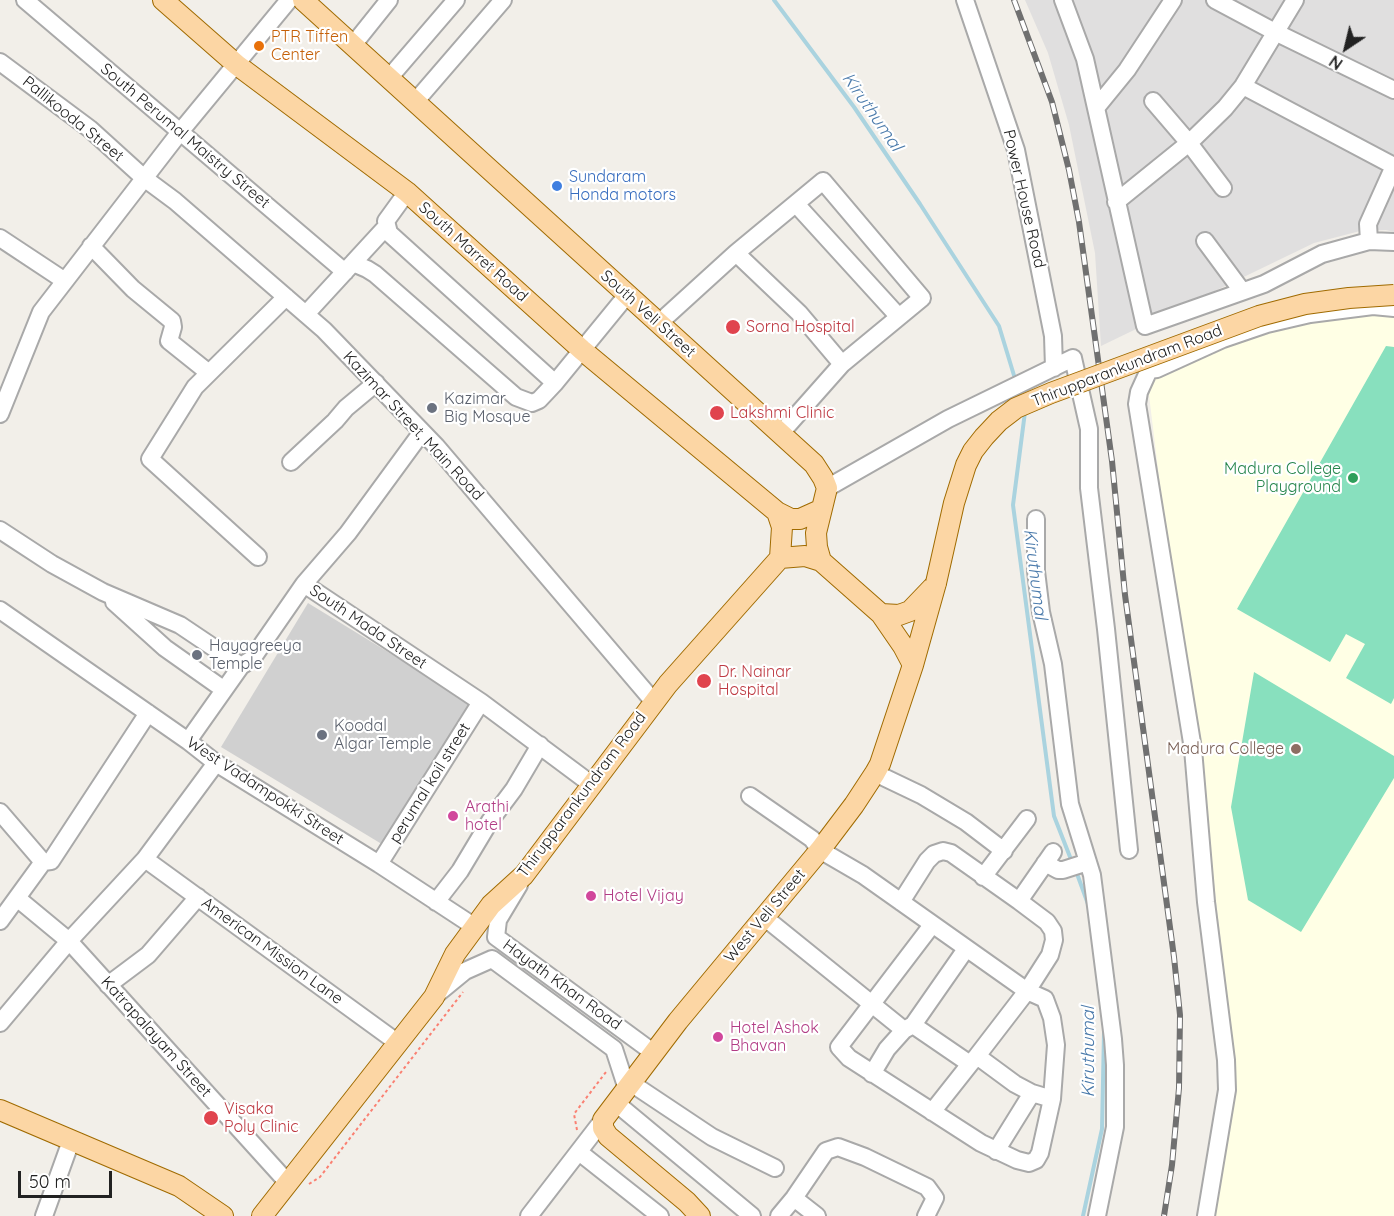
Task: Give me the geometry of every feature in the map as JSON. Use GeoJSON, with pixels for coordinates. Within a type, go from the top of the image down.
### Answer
{"type":"FeatureCollection","features":[{"type":"Feature","properties":{"kind":"main road","name":"South Marret Road"},"geometry":{"type":"LineString","coordinates":[[163,0],[237,64],[407,192],[582,350],[777,512],[791,519],[800,519],[820,510]]}},
{"type":"Feature","properties":{"kind":"main road","name":"South Veli Street"},"geometry":{"type":"LineString","coordinates":[[301,1],[353,45],[814,464],[827,488]]}},
{"type":"Feature","properties":{"kind":"main road","name":"Thirupparankundram Road"},"geometry":{"type":"LineString","coordinates":[[936,583],[954,503],[966,465],[984,437],[999,421],[1017,408],[1051,393],[1259,316],[1305,304],[1394,295]]}},
{"type":"Feature","properties":{"kind":"main road"},"geometry":{"type":"LineString","coordinates":[[821,561],[816,533],[827,488]]}},
{"type":"Feature","properties":{"kind":"main road"},"geometry":{"type":"LineString","coordinates":[[777,512],[782,527],[780,558],[805,556],[821,561],[881,614],[913,665]]}},
{"type":"Feature","properties":{"kind":"main road","name":"Thirupparankundram Road"},"geometry":{"type":"LineString","coordinates":[[262,1216],[296,1185],[398,1043],[434,997],[455,954],[491,905],[524,875],[654,702],[780,558]]}},
{"type":"Feature","properties":{"kind":"main road"},"geometry":{"type":"LineString","coordinates":[[881,614],[899,615],[910,611],[936,583]]}},
{"type":"Feature","properties":{"kind":"main road","name":"West Veli Street"},"geometry":{"type":"LineString","coordinates":[[603,1120],[654,1053],[855,806],[875,774],[913,665],[936,583]]}},
{"type":"Feature","properties":{"kind":"main road"},"geometry":{"type":"LineString","coordinates":[[1,1113],[179,1186],[223,1216]]}},
{"type":"Feature","properties":{"kind":"main road"},"geometry":{"type":"LineString","coordinates":[[603,1120],[603,1128],[608,1136],[687,1202],[700,1216]]}},
{"type":"Feature","properties":{"kind":"street","name":"South Perumal Maistry Street"},"geometry":{"type":"LineString","coordinates":[[25,0],[180,132],[349,268],[367,268],[375,274],[516,397],[532,403],[539,400],[555,383]]}},
{"type":"Feature","properties":{"kind":"street"},"geometry":{"type":"LineString","coordinates":[[353,45],[389,0]]}},
{"type":"Feature","properties":{"kind":"street"},"geometry":{"type":"LineString","coordinates":[[389,78],[456,0]]}},
{"type":"Feature","properties":{"kind":"street"},"geometry":{"type":"LineString","coordinates":[[415,102],[503,0]]}},
{"type":"Feature","properties":{"kind":"street","name":"Power House Road"},"geometry":{"type":"LineString","coordinates":[[965,0],[1016,150],[1053,336],[1054,368]]}},
{"type":"Feature","properties":{"kind":"street"},"geometry":{"type":"LineString","coordinates":[[1079,0],[1065,8],[1084,58],[1145,326],[1264,284],[1322,254],[1369,241],[1394,242]]}},
{"type":"Feature","properties":{"kind":"street"},"geometry":{"type":"LineString","coordinates":[[1096,108],[1126,70],[1173,0]]}},
{"type":"Feature","properties":{"kind":"street"},"geometry":{"type":"LineString","coordinates":[[1215,0],[1394,90]]}},
{"type":"Feature","properties":{"kind":"street"},"geometry":{"type":"LineString","coordinates":[[1116,202],[1190,143],[1225,108],[1243,87],[1295,0]]}},
{"type":"Feature","properties":{"kind":"street"},"geometry":{"type":"LineString","coordinates":[[0,414],[41,312],[180,132],[237,64],[301,1]]}},
{"type":"Feature","properties":{"kind":"street","name":"Pallikooda Street"},"geometry":{"type":"LineString","coordinates":[[0,62],[90,129],[144,178]]}},
{"type":"Feature","properties":{"kind":"street"},"geometry":{"type":"LineString","coordinates":[[1243,87],[1394,166],[1368,224],[1369,241]]}},
{"type":"Feature","properties":{"kind":"street"},"geometry":{"type":"LineString","coordinates":[[1153,101],[1190,143],[1223,188]]}},
{"type":"Feature","properties":{"kind":"street","name":"Kazimar Street, Main Road"},"geometry":{"type":"LineString","coordinates":[[144,178],[175,201],[306,314],[376,383],[422,432],[654,702]]}},
{"type":"Feature","properties":{"kind":"street"},"geometry":{"type":"LineString","coordinates":[[659,323],[736,253],[823,181],[922,298],[842,364],[780,434]]}},
{"type":"Feature","properties":{"kind":"street"},"geometry":{"type":"LineString","coordinates":[[407,192],[386,221],[393,238],[555,383],[627,295]]}},
{"type":"Feature","properties":{"kind":"street"},"geometry":{"type":"LineString","coordinates":[[796,204],[899,317]]}},
{"type":"Feature","properties":{"kind":"street"},"geometry":{"type":"LineString","coordinates":[[306,314],[387,227]]}},
{"type":"Feature","properties":{"kind":"street"},"geometry":{"type":"LineString","coordinates":[[0,238],[65,281]]}},
{"type":"Feature","properties":{"kind":"street"},"geometry":{"type":"LineString","coordinates":[[1205,241],[1242,291]]}},
{"type":"Feature","properties":{"kind":"street"},"geometry":{"type":"LineString","coordinates":[[91,246],[133,289],[172,321],[170,341],[209,373]]}},
{"type":"Feature","properties":{"kind":"street"},"geometry":{"type":"LineString","coordinates":[[736,253],[799,313],[842,364]]}},
{"type":"Feature","properties":{"kind":"street"},"geometry":{"type":"LineString","coordinates":[[258,557],[150,459],[195,387],[286,297]]}},
{"type":"Feature","properties":{"kind":"street"},"geometry":{"type":"LineString","coordinates":[[1206,1216],[1227,1090],[1226,1060],[1206,902],[1193,749],[1137,404],[1139,392],[1149,369],[1156,369],[1223,339],[1267,324],[1310,314],[1373,306],[1394,308]]}},
{"type":"Feature","properties":{"kind":"street"},"geometry":{"type":"LineString","coordinates":[[827,488],[948,418],[1073,358],[1089,429],[1089,488],[1129,850]]}},
{"type":"Feature","properties":{"kind":"street"},"geometry":{"type":"LineString","coordinates":[[291,462],[346,408],[376,383]]}},
{"type":"Feature","properties":{"kind":"street"},"geometry":{"type":"LineString","coordinates":[[304,584],[348,533],[422,432]]}},
{"type":"Feature","properties":{"kind":"street"},"geometry":{"type":"LineString","coordinates":[[1036,519],[1035,571],[1041,612],[1053,664],[1070,804],[1094,886],[1115,1065],[1115,1127],[1097,1216]]}},
{"type":"Feature","properties":{"kind":"street"},"geometry":{"type":"LineString","coordinates":[[0,530],[52,564],[103,592],[180,625],[241,666]]}},
{"type":"Feature","properties":{"kind":"street","name":"South Mada Street"},"geometry":{"type":"LineString","coordinates":[[188,741],[223,689],[241,666],[252,659],[304,584],[480,702],[591,784]]}},
{"type":"Feature","properties":{"kind":"street"},"geometry":{"type":"LineString","coordinates":[[103,592],[165,648],[223,689]]}},
{"type":"Feature","properties":{"kind":"street","name":"West Vadampokki Street"},"geometry":{"type":"LineString","coordinates":[[0,610],[216,763],[380,864],[475,927]]}},
{"type":"Feature","properties":{"kind":"street","name":"perumal koil street"},"geometry":{"type":"LineString","coordinates":[[380,864],[480,702]]}},
{"type":"Feature","properties":{"kind":"street"},"geometry":{"type":"LineString","coordinates":[[0,812],[43,861],[51,861],[148,713]]}},
{"type":"Feature","properties":{"kind":"street"},"geometry":{"type":"LineString","coordinates":[[436,902],[460,871],[540,745]]}},
{"type":"Feature","properties":{"kind":"street"},"geometry":{"type":"LineString","coordinates":[[0,1023],[69,940],[145,859],[216,763]]}},
{"type":"Feature","properties":{"kind":"street"},"geometry":{"type":"LineString","coordinates":[[875,774],[921,795],[966,822],[1004,851]]}},
{"type":"Feature","properties":{"kind":"street"},"geometry":{"type":"LineString","coordinates":[[750,796],[812,839],[820,850],[863,875],[1027,991],[1045,999],[1052,1018],[1056,1045],[1052,1099],[1040,1153],[1036,1160],[1029,1163],[981,1143],[872,1074],[849,1058],[839,1047],[932,925]]}},
{"type":"Feature","properties":{"kind":"street"},"geometry":{"type":"LineString","coordinates":[[983,877],[1027,819]]}},
{"type":"Feature","properties":{"kind":"street"},"geometry":{"type":"LineString","coordinates":[[901,902],[927,861],[934,854],[943,851],[951,853],[1019,901],[1047,922],[1053,931],[1054,940],[1050,955],[1027,991],[932,1112]]}},
{"type":"Feature","properties":{"kind":"street"},"geometry":{"type":"LineString","coordinates":[[1019,901],[1049,858],[1063,870],[1088,862]]}},
{"type":"Feature","properties":{"kind":"street","name":"American Mission Lane"},"geometry":{"type":"LineString","coordinates":[[145,859],[398,1043]]}},
{"type":"Feature","properties":{"kind":"street"},"geometry":{"type":"LineString","coordinates":[[0,921],[43,861]]}},
{"type":"Feature","properties":{"kind":"street","name":"Hayath Khan Road"},"geometry":{"type":"LineString","coordinates":[[524,875],[498,920],[496,937],[654,1053]]}},
{"type":"Feature","properties":{"kind":"street"},"geometry":{"type":"LineString","coordinates":[[108,985],[148,955],[198,897]]}},
{"type":"Feature","properties":{"kind":"street","name":"Katrapalayam Street"},"geometry":{"type":"LineString","coordinates":[[17,898],[69,940],[108,985],[296,1185]]}},
{"type":"Feature","properties":{"kind":"street"},"geometry":{"type":"LineString","coordinates":[[764,917],[872,1004],[908,1027],[974,1060],[1032,1093],[1052,1099]]}},
{"type":"Feature","properties":{"kind":"street"},"geometry":{"type":"LineString","coordinates":[[872,1074],[888,1049],[908,1027],[966,949]]}},
{"type":"Feature","properties":{"kind":"street","name":"Hayath Khan Road"},"geometry":{"type":"LineString","coordinates":[[434,997],[465,971],[492,959],[614,1049],[625,1092]]}},
{"type":"Feature","properties":{"kind":"street"},"geometry":{"type":"LineString","coordinates":[[625,1092],[775,1168]]}},
{"type":"Feature","properties":{"kind":"street"},"geometry":{"type":"LineString","coordinates":[[625,1092],[752,1216]]}},
{"type":"Feature","properties":{"kind":"street"},"geometry":{"type":"LineString","coordinates":[[996,1151],[1032,1093]]}},
{"type":"Feature","properties":{"kind":"street","name":"West Veli Street"},"geometry":{"type":"LineString","coordinates":[[529,1216],[603,1120]]}},
{"type":"Feature","properties":{"kind":"street"},"geometry":{"type":"LineString","coordinates":[[44,1216],[71,1141]]}},
{"type":"Feature","properties":{"kind":"street"},"geometry":{"type":"LineString","coordinates":[[779,1216],[826,1151],[838,1147],[865,1157],[927,1187],[935,1198],[926,1216]]}},
{"type":"Feature","properties":{"kind":"street"},"geometry":{"type":"LineString","coordinates":[[579,1152],[660,1216]]}},
{"type":"Feature","properties":{"kind":"street"},"geometry":{"type":"LineString","coordinates":[[794,1198],[817,1216]]}},
{"type":"Feature","properties":{"kind":"path"},"geometry":{"type":"LineString","coordinates":[[296,1185],[320,1177],[463,992]]}},
{"type":"Feature","properties":{"kind":"path"},"geometry":{"type":"LineString","coordinates":[[579,1152],[580,1135],[575,1125],[574,1114],[608,1068]]}},
{"type":"Feature","properties":{"kind":"shaded area"},"geometry":{"type":"Polygon","coordinates":[[[1025,0],[1394,0],[1394,232],[1360,231],[1314,243],[1101,346],[1095,253],[1069,125],[1048,53],[1025,0]]]}},
{"type":"Feature","properties":{"kind":"shaded area","name":"Madura College"},"geometry":{"type":"Polygon","coordinates":[[[1394,312],[1394,1216],[1213,1216],[1232,1063],[1227,996],[1195,716],[1163,510],[1149,395],[1154,379],[1165,369],[1182,361],[1287,326],[1323,318],[1394,312]]]}},
{"type":"Feature","properties":{"kind":"shaded area"},"geometry":{"type":"Polygon","coordinates":[[[308,603],[473,704],[385,846],[221,747],[308,603]]]}},
{"type":"Feature","properties":{"kind":"green space","name":"Madura College Playground"},"geometry":{"type":"Polygon","coordinates":[[[1386,346],[1394,347],[1394,698],[1391,704],[1346,678],[1365,644],[1346,634],[1330,662],[1237,609],[1386,346]]]}},
{"type":"Feature","properties":{"kind":"green space"},"geometry":{"type":"Polygon","coordinates":[[[1254,672],[1394,756],[1394,778],[1301,932],[1248,900],[1231,807],[1254,672]]]}},
{"type":"Feature","properties":{"kind":"waterway","name":"Kiruthumal"},"geometry":{"type":"LineString","coordinates":[[774,0],[854,107],[999,326],[1016,382]]}},
{"type":"Feature","properties":{"kind":"waterway","name":"Kiruthumal"},"geometry":{"type":"LineString","coordinates":[[1025,412],[1013,505],[1054,816],[1072,862]]}},
{"type":"Feature","properties":{"kind":"waterway","name":"Kiruthumal"},"geometry":{"type":"LineString","coordinates":[[1076,871],[1088,904]]}},
{"type":"Feature","properties":{"kind":"waterway","name":"Kiruthumal"},"geometry":{"type":"LineString","coordinates":[[1083,1216],[1102,1129],[1104,1033]]}},
{"type":"Feature","properties":{"kind":"railway"},"geometry":{"type":"LineString","coordinates":[[1014,0],[1052,102],[1079,222],[1112,461],[1125,595],[1174,957],[1180,1015],[1179,1088],[1172,1165],[1164,1216]]}},
{"type":"Feature","properties":{"kind":"place","name":"PTR Tiffen Center"},"geometry":{"type":"Point","coordinates":[259,46]}},
{"type":"Feature","properties":{"kind":"place","name":"Sundaram Honda motors"},"geometry":{"type":"Point","coordinates":[557,186]}},
{"type":"Feature","properties":{"kind":"place","name":"Sorna Hospital"},"geometry":{"type":"Point","coordinates":[733,327]}},
{"type":"Feature","properties":{"kind":"place","name":"Kazimar Big Mosque"},"geometry":{"type":"Point","coordinates":[432,408]}},
{"type":"Feature","properties":{"kind":"place","name":"Lakshmi Clinic"},"geometry":{"type":"Point","coordinates":[717,413]}},
{"type":"Feature","properties":{"kind":"place","name":"Madura College Playground"},"geometry":{"type":"Point","coordinates":[1353,478]}},
{"type":"Feature","properties":{"kind":"place","name":"Hayagreeya Temple"},"geometry":{"type":"Point","coordinates":[197,655]}},
{"type":"Feature","properties":{"kind":"place","name":"Dr. Nainar Hospital"},"geometry":{"type":"Point","coordinates":[704,681]}},
{"type":"Feature","properties":{"kind":"place","name":"Koodal Algar Temple"},"geometry":{"type":"Point","coordinates":[322,735]}},
{"type":"Feature","properties":{"kind":"place","name":"Madura College"},"geometry":{"type":"Point","coordinates":[1296,749]}},
{"type":"Feature","properties":{"kind":"place","name":"Arathi hotel"},"geometry":{"type":"Point","coordinates":[453,816]}},
{"type":"Feature","properties":{"kind":"place","name":"Hotel Vijay"},"geometry":{"type":"Point","coordinates":[591,896]}},
{"type":"Feature","properties":{"kind":"place","name":"Hotel Ashok Bhavan"},"geometry":{"type":"Point","coordinates":[718,1037]}},
{"type":"Feature","properties":{"kind":"place","name":"Visaka Poly Clinic"},"geometry":{"type":"Point","coordinates":[211,1118]}}]}
